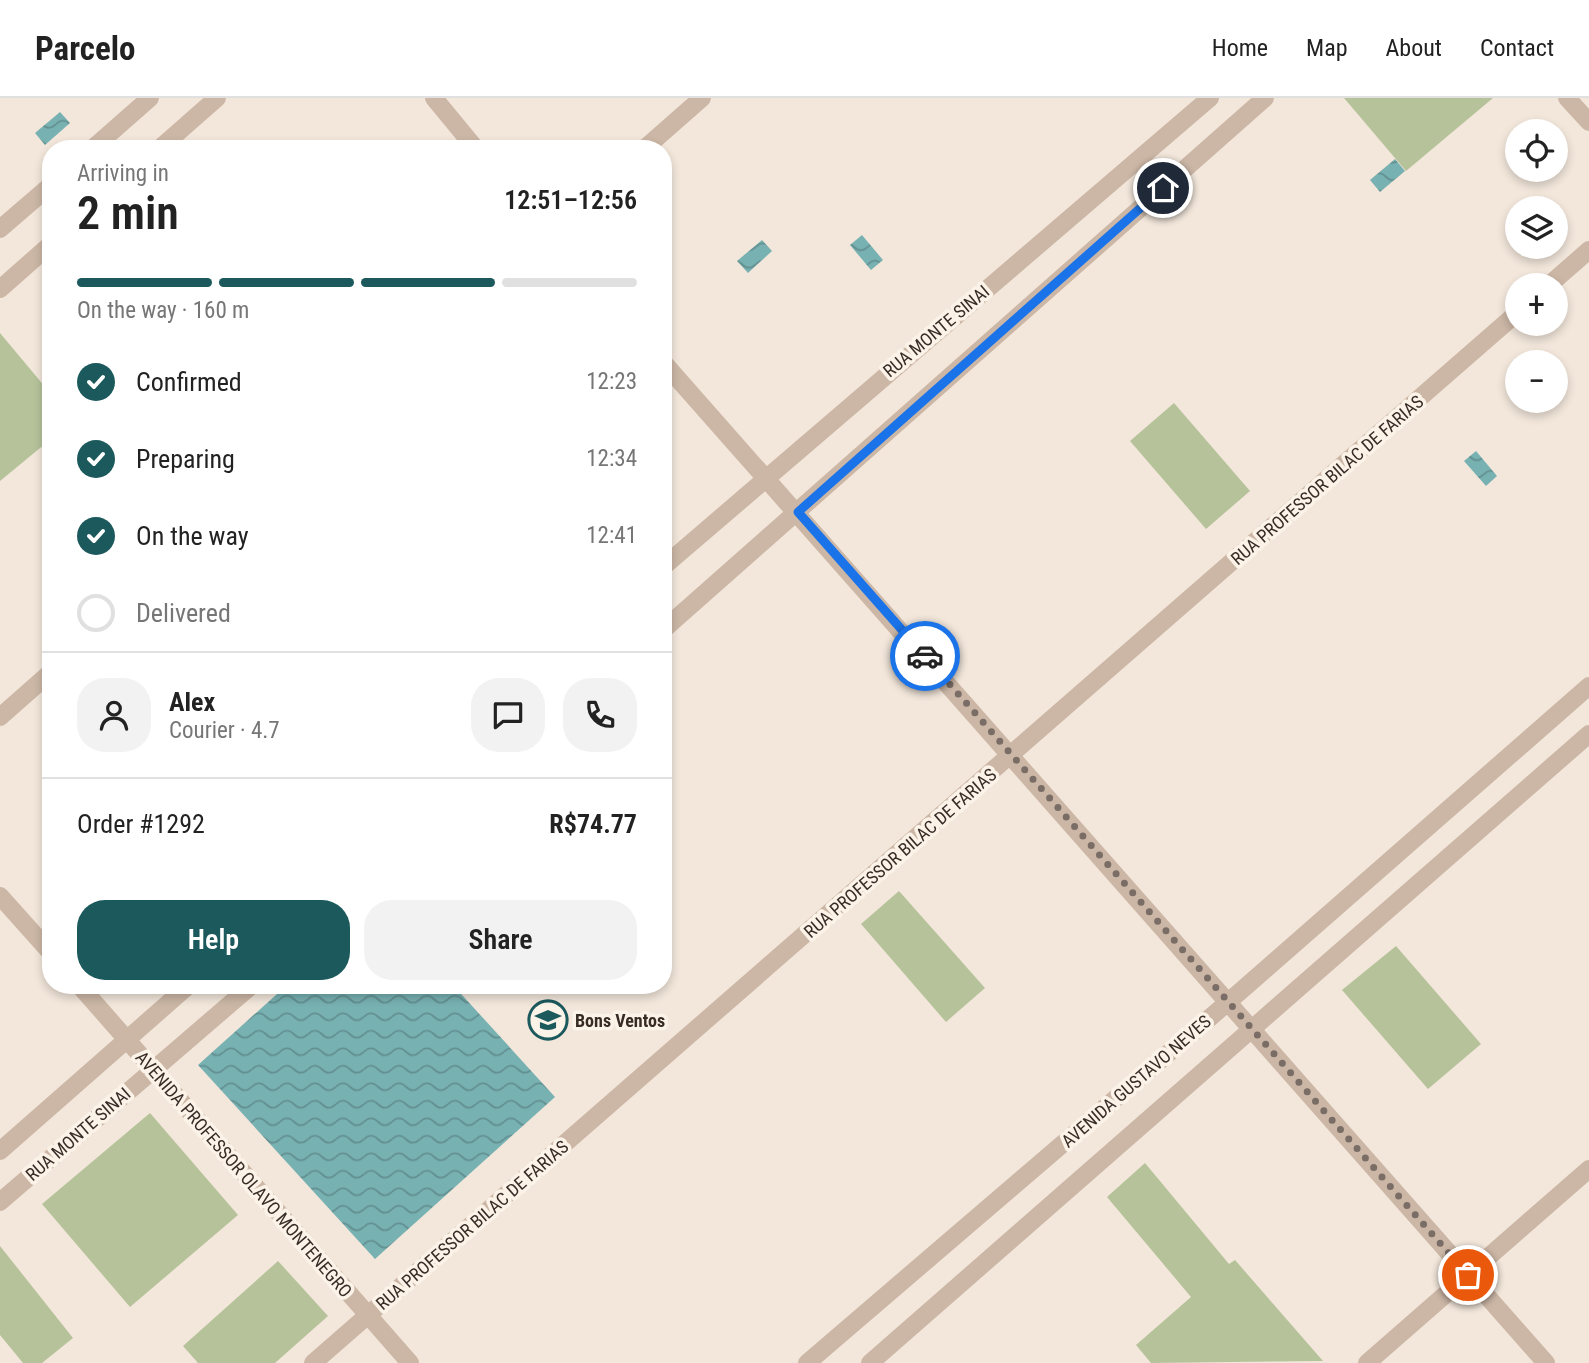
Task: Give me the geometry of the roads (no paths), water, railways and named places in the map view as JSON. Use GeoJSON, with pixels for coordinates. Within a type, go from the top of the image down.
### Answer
{"type":"FeatureCollection","features":[{"type":"Feature","properties":{"kind":"street"},"geometry":{"type":"LineString","coordinates":[[102,140],[150,98]]}},
{"type":"Feature","properties":{"kind":"street"},"geometry":{"type":"LineString","coordinates":[[169,140],[217,98]]}},
{"type":"Feature","properties":{"kind":"street"},"geometry":{"type":"LineString","coordinates":[[433,98],[468,140]]}},
{"type":"Feature","properties":{"kind":"street"},"geometry":{"type":"LineString","coordinates":[[653,140],[702,98]]}},
{"type":"Feature","properties":{"kind":"street","name":"RUA MONTE SINAI"},"geometry":{"type":"LineString","coordinates":[[672,559],[1210,98]]}},
{"type":"Feature","properties":{"kind":"street"},"geometry":{"type":"LineString","coordinates":[[672,622],[1265,98]]}},
{"type":"Feature","properties":{"kind":"street"},"geometry":{"type":"LineString","coordinates":[[1567,98],[1589,122]]}},
{"type":"Feature","properties":{"kind":"street"},"geometry":{"type":"LineString","coordinates":[[0,229],[42,193]]}},
{"type":"Feature","properties":{"kind":"street"},"geometry":{"type":"LineString","coordinates":[[1563,273],[1589,250]]}},
{"type":"Feature","properties":{"kind":"street"},"geometry":{"type":"LineString","coordinates":[[0,289],[42,252]]}},
{"type":"Feature","properties":{"kind":"street","name":"RUA PROFESSOR BILAC DE FARIAS"},"geometry":{"type":"LineString","coordinates":[[313,1363],[1013,756],[1505,324]]}},
{"type":"Feature","properties":{"kind":"street"},"geometry":{"type":"LineString","coordinates":[[672,372],[1546,1363]]}},
{"type":"Feature","properties":{"kind":"street"},"geometry":{"type":"LineString","coordinates":[[0,717],[42,680]]}},
{"type":"Feature","properties":{"kind":"street","name":"AVENIDA GUSTAVO NEVES"},"geometry":{"type":"LineString","coordinates":[[807,1363],[1227,1003],[1589,686]]}},
{"type":"Feature","properties":{"kind":"street","name":"AVENIDA GUSTAVO NEVES"},"geometry":{"type":"LineString","coordinates":[[870,1363],[1589,734]]}},
{"type":"Feature","properties":{"kind":"street"},"geometry":{"type":"LineString","coordinates":[[0,896],[42,943]]}},
{"type":"Feature","properties":{"kind":"street","name":"AVENIDA PROFESSOR OLAVO MONTENEGRO"},"geometry":{"type":"LineString","coordinates":[[87,994],[410,1363]]}},
{"type":"Feature","properties":{"kind":"street"},"geometry":{"type":"LineString","coordinates":[[0,1151],[179,994]]}},
{"type":"Feature","properties":{"kind":"street","name":"RUA MONTE SINAI"},"geometry":{"type":"LineString","coordinates":[[0,1202],[241,994]]}},
{"type":"Feature","properties":{"kind":"street"},"geometry":{"type":"LineString","coordinates":[[1367,1363],[1589,1169]]}},
{"type":"Feature","properties":{"kind":"water"},"geometry":{"type":"Polygon","coordinates":[[[60,112],[70,123],[51,140],[42,141],[35,133],[60,112]]]}},
{"type":"Feature","properties":{"kind":"water"},"geometry":{"type":"Polygon","coordinates":[[[1395,159],[1405,171],[1380,192],[1370,180],[1395,159]]]}},
{"type":"Feature","properties":{"kind":"water"},"geometry":{"type":"Polygon","coordinates":[[[862,235],[883,260],[871,270],[850,245],[862,235]]]}},
{"type":"Feature","properties":{"kind":"water"},"geometry":{"type":"Polygon","coordinates":[[[762,240],[772,251],[748,273],[737,261],[762,240]]]}},
{"type":"Feature","properties":{"kind":"water"},"geometry":{"type":"Polygon","coordinates":[[[1476,451],[1497,476],[1486,486],[1464,461],[1476,451]]]}},
{"type":"Feature","properties":{"kind":"water"},"geometry":{"type":"Polygon","coordinates":[[[277,994],[461,994],[555,1097],[375,1259],[198,1065],[277,994]]]}},
{"type":"Feature","properties":{"kind":"place","name":"Bons Ventos"},"geometry":{"type":"Point","coordinates":[548,1020]}}]}
